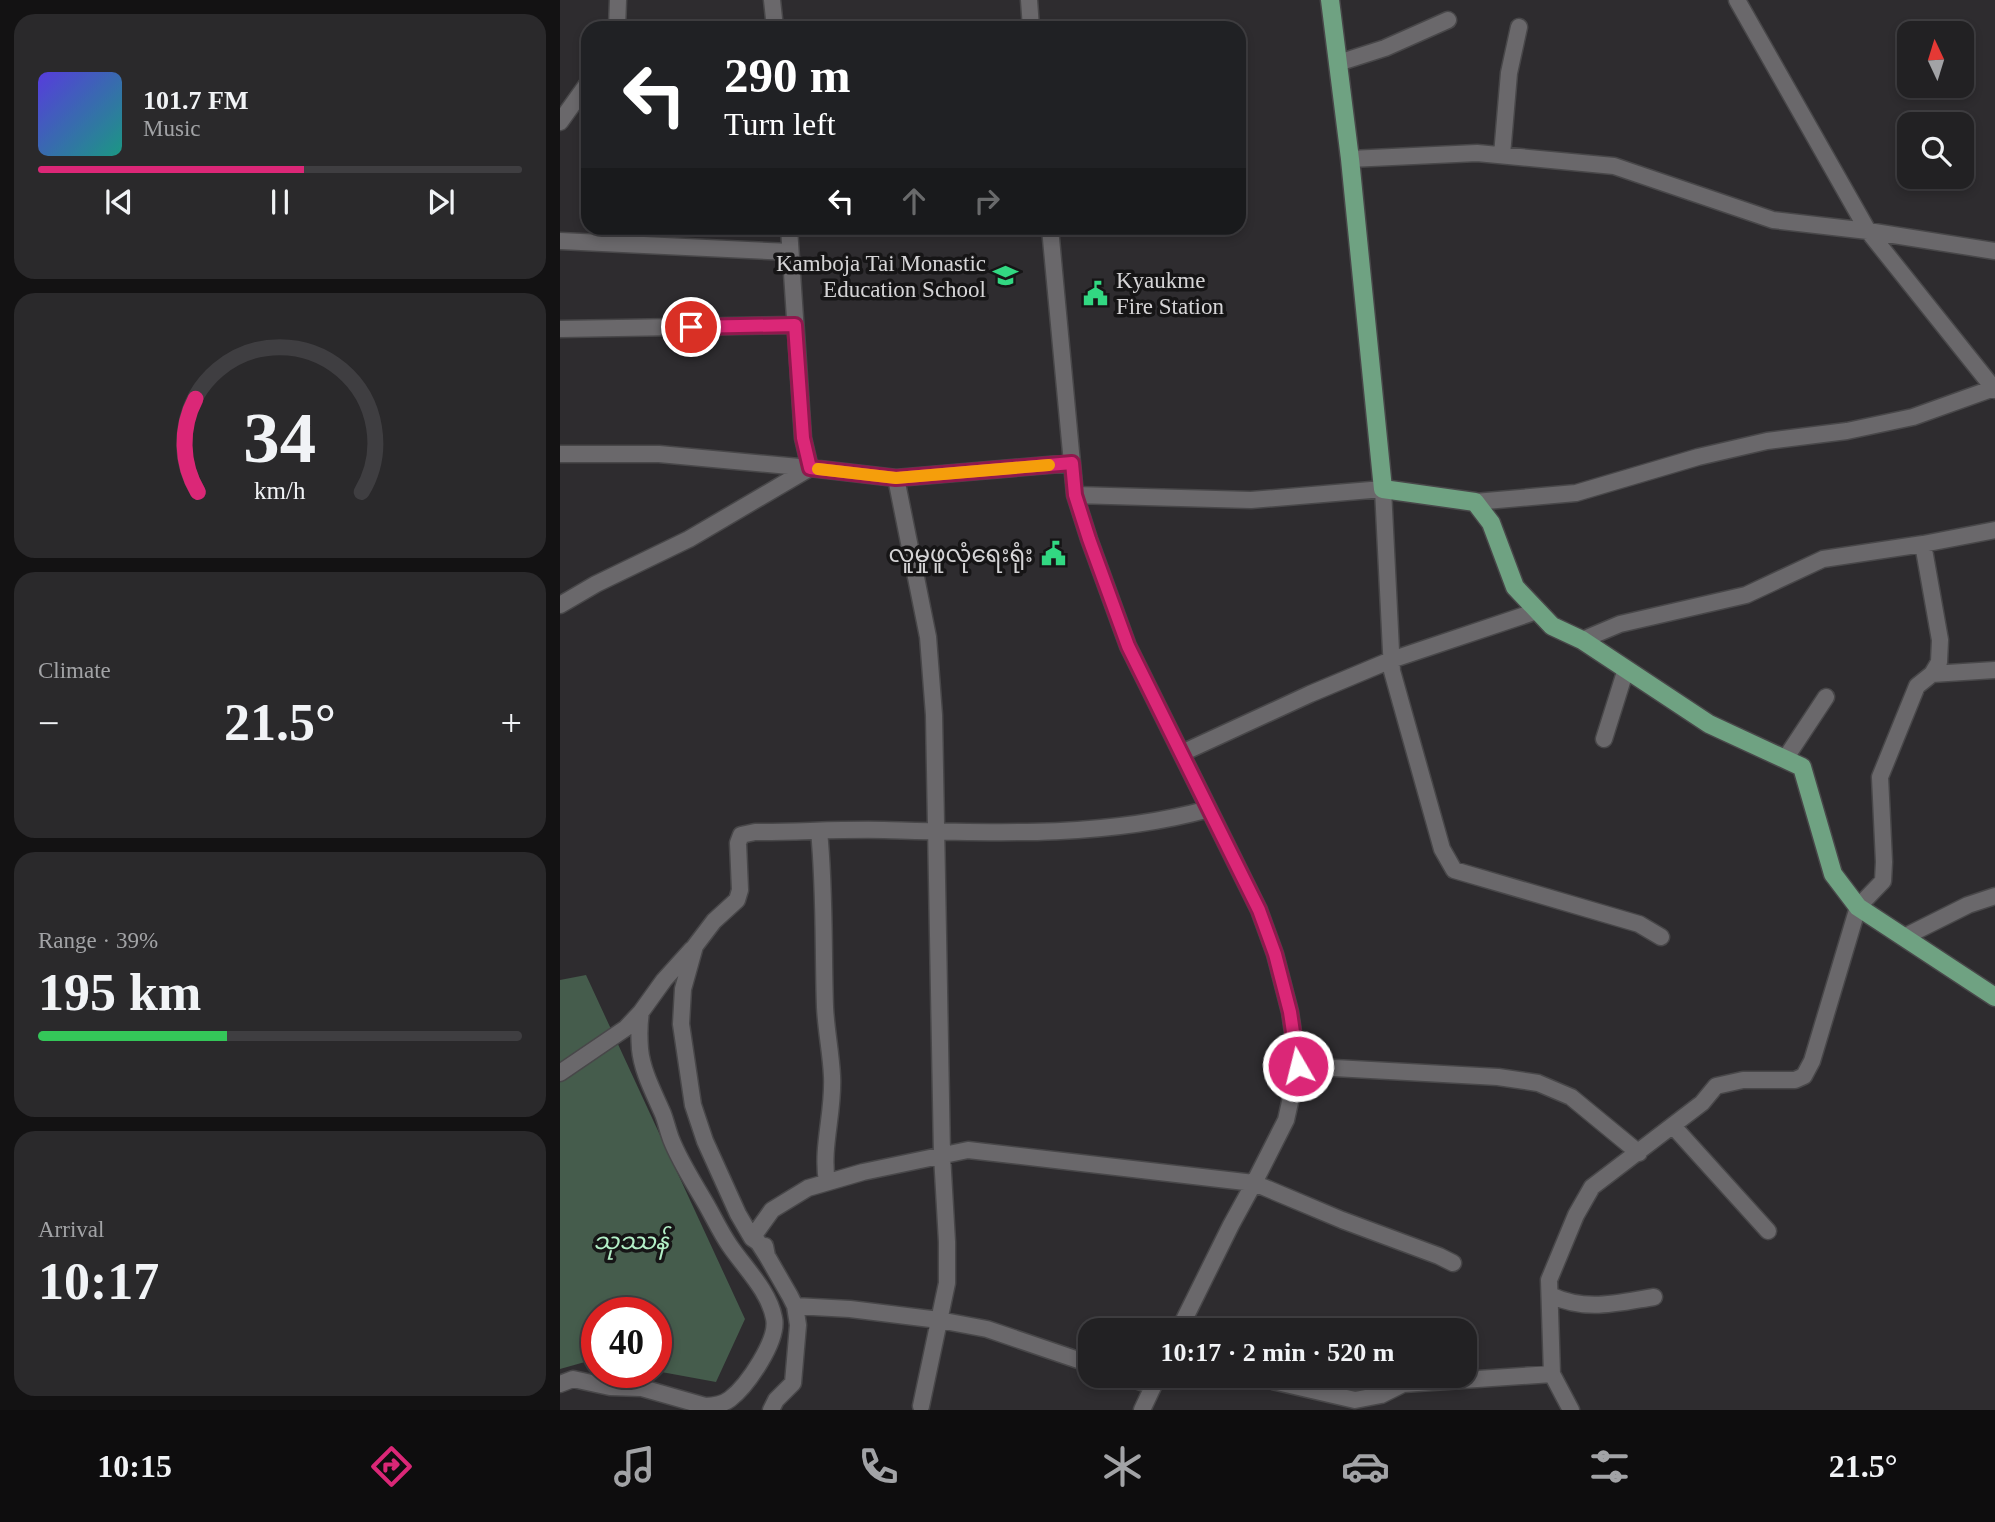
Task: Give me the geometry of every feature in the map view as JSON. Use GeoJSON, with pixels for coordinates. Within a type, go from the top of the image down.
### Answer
{"type":"FeatureCollection","features":[{"type":"Feature","properties":{"kind":"main road"},"geometry":{"type":"LineString","coordinates":[[1330,0],[1350,159],[1383,489],[1475,502],[1491,523],[1515,587],[1552,626],[1582,640],[1709,724],[1802,767],[1833,874],[1858,906],[1995,997]]}},
{"type":"Feature","properties":{"kind":"street"},"geometry":{"type":"LineString","coordinates":[[617,21],[618,0]]}},
{"type":"Feature","properties":{"kind":"street"},"geometry":{"type":"LineString","coordinates":[[772,0],[774,21]]}},
{"type":"Feature","properties":{"kind":"street"},"geometry":{"type":"LineString","coordinates":[[1029,0],[1030,21]]}},
{"type":"Feature","properties":{"kind":"street"},"geometry":{"type":"LineString","coordinates":[[1475,502],[1576,493],[1698,457],[1767,441],[1847,431],[1913,418],[1994,389],[1868,231],[1737,0]]}},
{"type":"Feature","properties":{"kind":"street"},"geometry":{"type":"LineString","coordinates":[[1338,63],[1385,48],[1448,20]]}},
{"type":"Feature","properties":{"kind":"street"},"geometry":{"type":"LineString","coordinates":[[1502,155],[1509,73],[1519,27]]}},
{"type":"Feature","properties":{"kind":"street"},"geometry":{"type":"LineString","coordinates":[[560,122],[581,93]]}},
{"type":"Feature","properties":{"kind":"street"},"geometry":{"type":"LineString","coordinates":[[1350,159],[1477,153],[1614,166],[1773,220],[1868,231],[1995,251]]}},
{"type":"Feature","properties":{"kind":"street"},"geometry":{"type":"LineString","coordinates":[[789,235],[803,438],[810,468]]}},
{"type":"Feature","properties":{"kind":"street"},"geometry":{"type":"LineString","coordinates":[[1051,235],[1075,495],[1128,646],[1259,910],[1275,954],[1290,1012],[1298,1066],[1286,1120],[1185,1318]]}},
{"type":"Feature","properties":{"kind":"street"},"geometry":{"type":"LineString","coordinates":[[560,241],[790,252]]}},
{"type":"Feature","properties":{"kind":"street"},"geometry":{"type":"LineString","coordinates":[[560,329],[795,325]]}},
{"type":"Feature","properties":{"kind":"street"},"geometry":{"type":"LineString","coordinates":[[560,454],[659,454],[896,478],[1072,463]]}},
{"type":"Feature","properties":{"kind":"street"},"geometry":{"type":"LineString","coordinates":[[560,605],[596,584],[689,539],[810,468]]}},
{"type":"Feature","properties":{"kind":"street"},"geometry":{"type":"LineString","coordinates":[[896,478],[928,637],[933,702],[947,1283],[921,1406]]}},
{"type":"Feature","properties":{"kind":"street"},"geometry":{"type":"LineString","coordinates":[[1075,495],[1251,500],[1383,489],[1392,671],[1442,849],[1454,870],[1639,924],[1661,937]]}},
{"type":"Feature","properties":{"kind":"street"},"geometry":{"type":"LineString","coordinates":[[1582,640],[1620,624],[1746,595],[1823,559],[1995,530]]}},
{"type":"Feature","properties":{"kind":"street"},"geometry":{"type":"LineString","coordinates":[[1571,1410],[1552,1374],[1549,1280],[1576,1214],[1592,1187],[1674,1126],[1702,1103],[1716,1086],[1743,1080],[1795,1080],[1804,1076],[1812,1061],[1858,906],[1882,881],[1884,862],[1880,777],[1917,686],[1932,674],[1939,662],[1940,640],[1923,544]]}},
{"type":"Feature","properties":{"kind":"street"},"geometry":{"type":"LineString","coordinates":[[1182,753],[1391,660],[1537,611]]}},
{"type":"Feature","properties":{"kind":"street"},"geometry":{"type":"LineString","coordinates":[[1604,739],[1626,669]]}},
{"type":"Feature","properties":{"kind":"street"},"geometry":{"type":"LineString","coordinates":[[1932,674],[1995,670]]}},
{"type":"Feature","properties":{"kind":"street"},"geometry":{"type":"LineString","coordinates":[[1785,759],[1826,697]]}},
{"type":"Feature","properties":{"kind":"street"},"geometry":{"type":"LineString","coordinates":[[560,1073],[626,1028],[714,922],[737,900],[740,890],[738,843],[741,835],[755,832],[881,830],[1023,833],[1151,823],[1209,809]]}},
{"type":"Feature","properties":{"kind":"street"},"geometry":{"type":"LineString","coordinates":[[819,831],[824,878],[822,932],[825,1010],[832,1077],[831,1117],[824,1166],[827,1182]]}},
{"type":"Feature","properties":{"kind":"street"},"geometry":{"type":"LineString","coordinates":[[1904,937],[1968,905],[1995,896]]}},
{"type":"Feature","properties":{"kind":"street"},"geometry":{"type":"LineString","coordinates":[[695,946],[683,989],[681,1024],[693,1105],[738,1214],[752,1238],[758,1241],[795,1306],[798,1325],[793,1383],[776,1400],[771,1410]]}},
{"type":"Feature","properties":{"kind":"street"},"geometry":{"type":"LineString","coordinates":[[560,1384],[573,1379],[610,1387],[642,1388],[705,1406],[714,1406],[732,1397],[740,1388],[764,1356],[776,1328],[774,1315],[761,1290],[729,1245],[671,1139],[643,1066],[639,1027],[641,1012]]}},
{"type":"Feature","properties":{"kind":"street"},"geometry":{"type":"LineString","coordinates":[[1298,1066],[1498,1077],[1538,1083],[1571,1097],[1639,1153]]}},
{"type":"Feature","properties":{"kind":"street"},"geometry":{"type":"LineString","coordinates":[[1674,1126],[1768,1231]]}},
{"type":"Feature","properties":{"kind":"street"},"geometry":{"type":"LineString","coordinates":[[752,1238],[772,1210],[808,1188],[863,1172],[968,1150],[1254,1183],[1342,1220],[1439,1256],[1452,1264]]}},
{"type":"Feature","properties":{"kind":"street"},"geometry":{"type":"LineString","coordinates":[[767,1256],[767,1231],[776,1208]]}},
{"type":"Feature","properties":{"kind":"street"},"geometry":{"type":"LineString","coordinates":[[1550,1294],[1566,1303],[1608,1305],[1654,1297]]}},
{"type":"Feature","properties":{"kind":"street"},"geometry":{"type":"LineString","coordinates":[[795,1306],[850,1309],[987,1329],[1078,1360]]}},
{"type":"Feature","properties":{"kind":"street"},"geometry":{"type":"LineString","coordinates":[[1303,1388],[1355,1400],[1385,1393],[1403,1384],[1552,1374]]}},
{"type":"Feature","properties":{"kind":"street"},"geometry":{"type":"LineString","coordinates":[[1142,1410],[1152,1388]]}},
{"type":"Feature","properties":{"kind":"street"},"geometry":{"type":"LineString","coordinates":[[1376,1410],[1385,1393]]}},
{"type":"Feature","properties":{"kind":"green space","name":"သုဿန်"},"geometry":{"type":"Polygon","coordinates":[[[586,975],[745,1319],[716,1382],[672,1374],[672,1297],[581,1297],[581,1363],[560,1369],[560,980],[586,975]]]}},
{"type":"Feature","properties":{"kind":"slow traffic"},"geometry":{"type":"LineString","coordinates":[[818,469],[896,478],[1049,465]]}},
{"type":"Feature","properties":{"kind":"place","name":"Kamboja Tai Monastic Education School"},"geometry":{"type":"Point","coordinates":[1006,276]}},
{"type":"Feature","properties":{"kind":"place","name":"Kyaukme Fire Station"},"geometry":{"type":"Point","coordinates":[1096,293]}},
{"type":"Feature","properties":{"kind":"place","name":"လူမှုဖူလုံရေးရုံး"},"geometry":{"type":"Point","coordinates":[1053,554]}},
{"type":"Feature","properties":{"kind":"route"},"geometry":{"type":"LineString","coordinates":[[691,327],[795,325],[803,438],[810,468],[896,478],[1072,463],[1075,495],[1128,646],[1259,910],[1275,954],[1290,1012],[1298,1066]]}}]}
